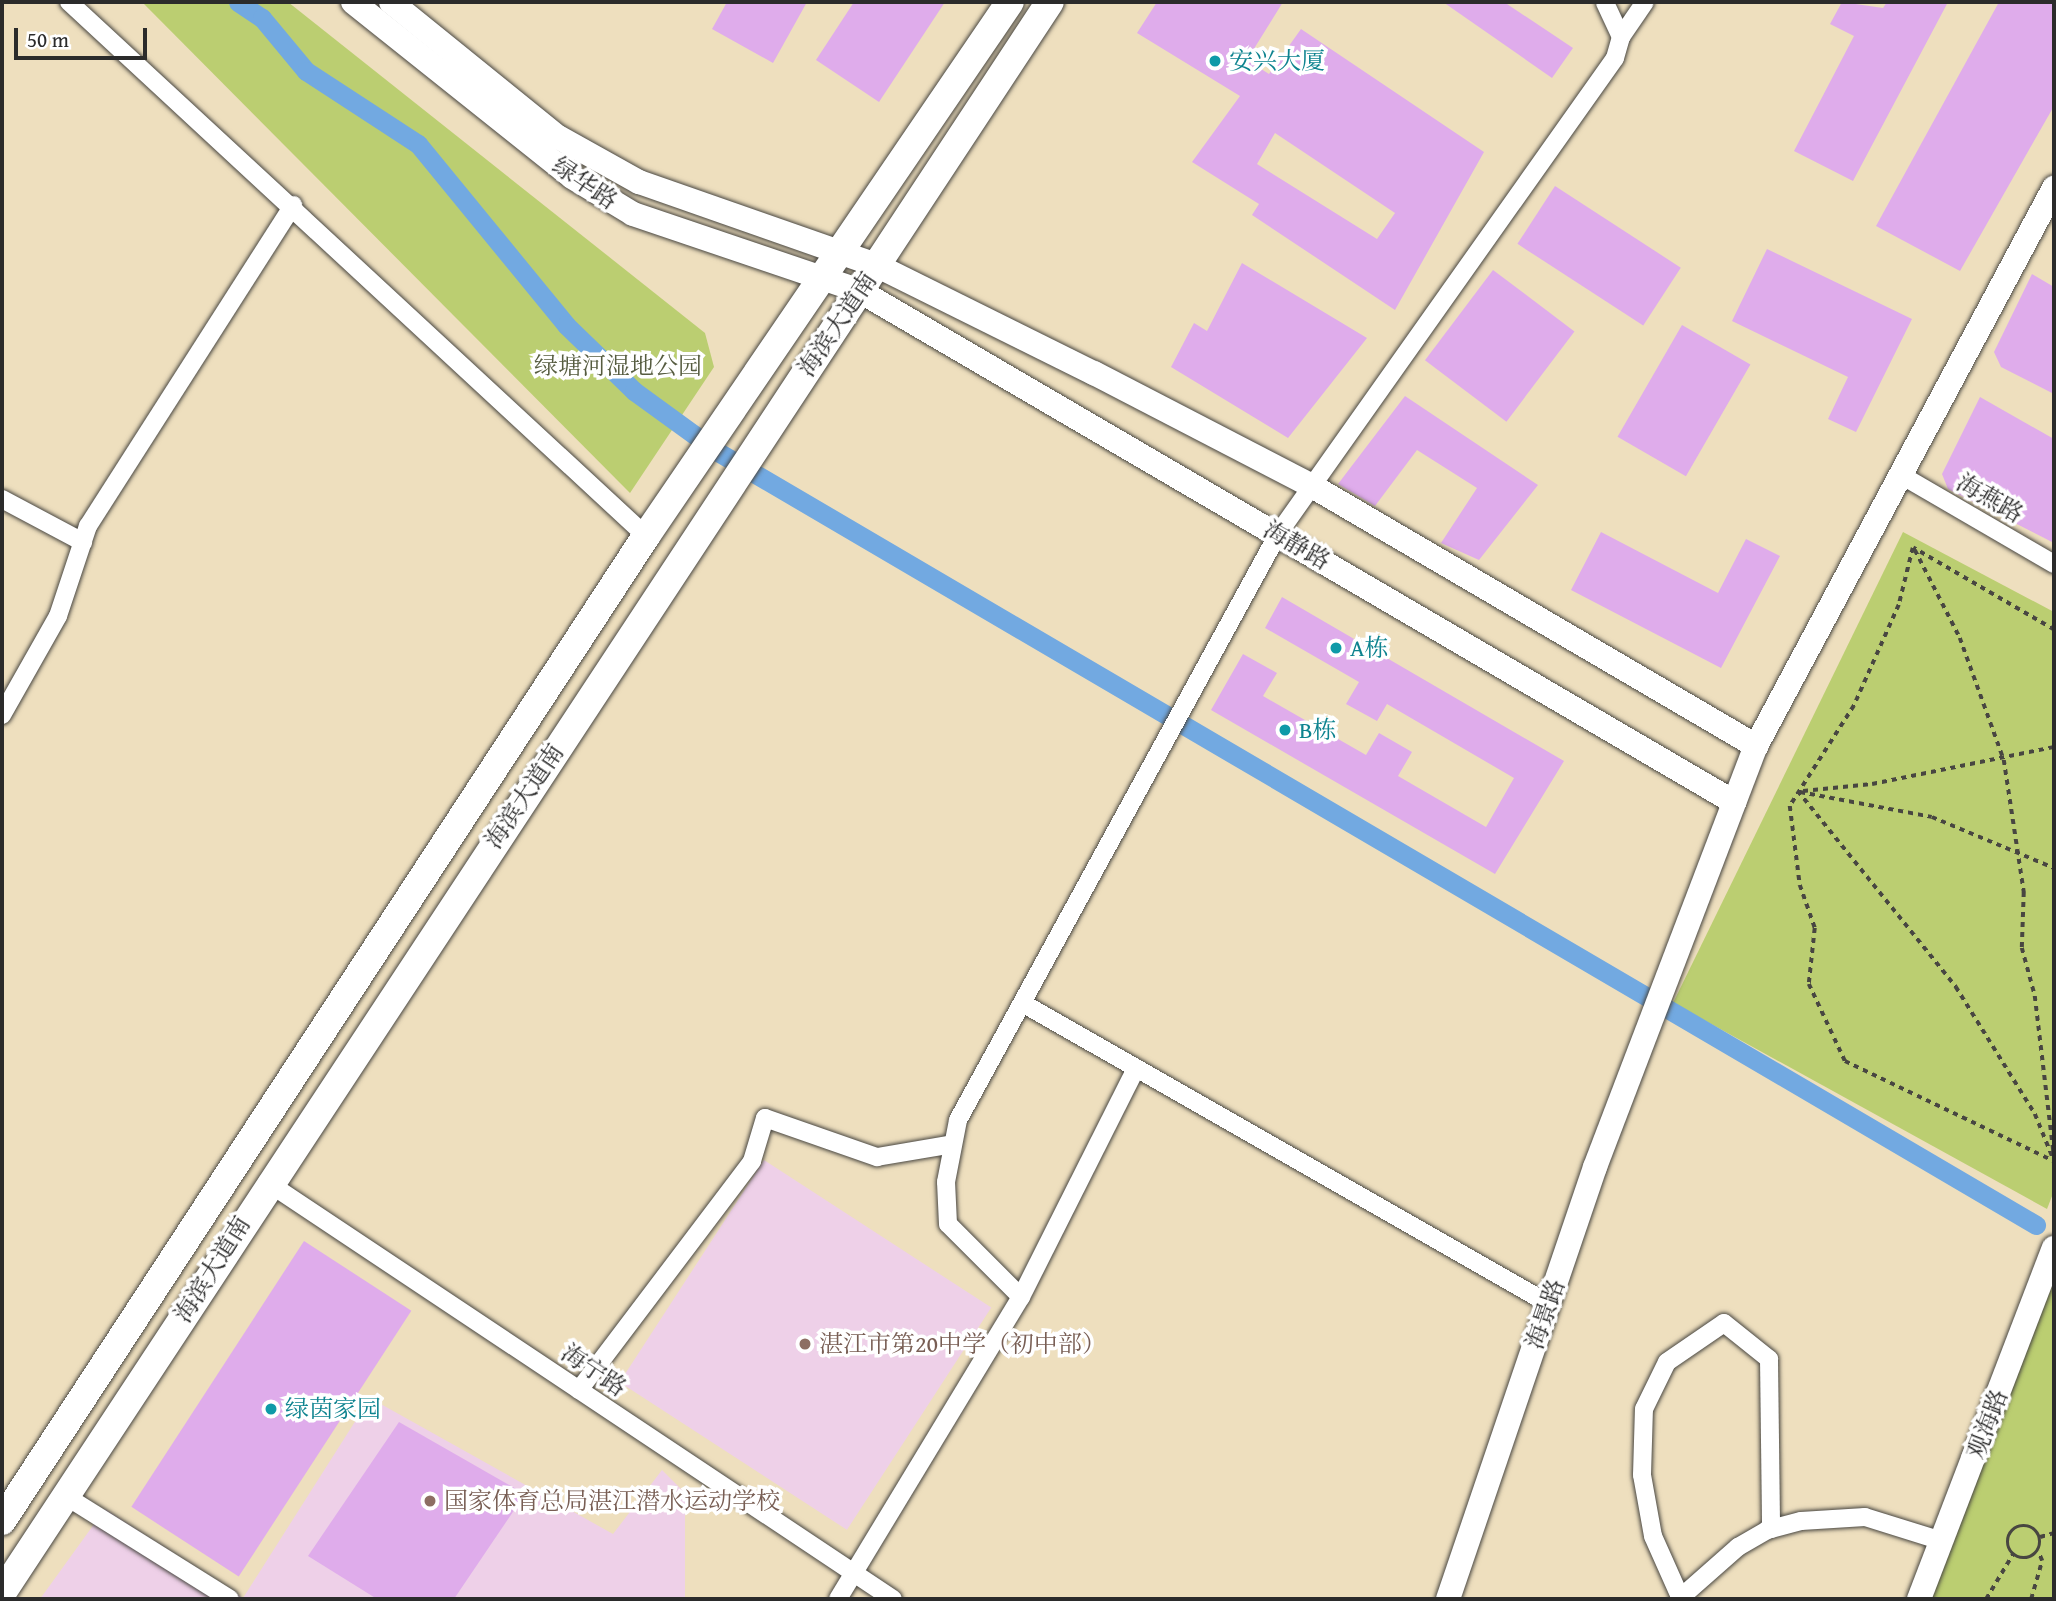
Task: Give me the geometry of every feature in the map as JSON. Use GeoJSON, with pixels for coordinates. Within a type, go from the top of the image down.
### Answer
{"type":"FeatureCollection","features":[{"type":"Feature","properties":{"kind":"main road","name":"海滨大道南"},"geometry":{"type":"LineString","coordinates":[[4,1512],[646,536],[843,256],[1010,2]]}},
{"type":"Feature","properties":{"kind":"main road","name":"海滨大道南"},"geometry":{"type":"LineString","coordinates":[[2,1593],[67,1497],[267,1182],[723,499],[858,289],[1050,2]]}},
{"type":"Feature","properties":{"kind":"street"},"geometry":{"type":"LineString","coordinates":[[69,2],[293,205],[646,536]]}},
{"type":"Feature","properties":{"kind":"street","name":"绿华路"},"geometry":{"type":"LineString","coordinates":[[353,2],[572,177],[633,214],[823,283],[858,289]]}},
{"type":"Feature","properties":{"kind":"street","name":"绿华路"},"geometry":{"type":"LineString","coordinates":[[391,2],[558,137],[639,182],[843,256],[876,265]]}},
{"type":"Feature","properties":{"kind":"street"},"geometry":{"type":"LineString","coordinates":[[1605,2],[1621,37]]}},
{"type":"Feature","properties":{"kind":"street"},"geometry":{"type":"LineString","coordinates":[[1021,1297],[948,1224],[946,1182],[958,1120],[1024,1004],[1278,534],[1615,58],[1621,37],[1645,2]]}},
{"type":"Feature","properties":{"kind":"street","name":"海景路"},"geometry":{"type":"LineString","coordinates":[[1448,1599],[1646,1031],[1756,746],[2054,188]]}},
{"type":"Feature","properties":{"kind":"street"},"geometry":{"type":"LineString","coordinates":[[2,715],[58,616],[83,542],[293,205]]}},
{"type":"Feature","properties":{"kind":"street"},"geometry":{"type":"LineString","coordinates":[[876,265],[1312,486],[1756,746]]}},
{"type":"Feature","properties":{"kind":"street","name":"海静路"},"geometry":{"type":"LineString","coordinates":[[858,289],[1734,802]]}},
{"type":"Feature","properties":{"kind":"street","name":"海燕路"},"geometry":{"type":"LineString","coordinates":[[1901,475],[2054,564]]}},
{"type":"Feature","properties":{"kind":"street"},"geometry":{"type":"LineString","coordinates":[[2,499],[83,542]]}},
{"type":"Feature","properties":{"kind":"street"},"geometry":{"type":"LineString","coordinates":[[1024,1004],[1549,1304]]}},
{"type":"Feature","properties":{"kind":"street"},"geometry":{"type":"LineString","coordinates":[[838,1599],[1021,1297],[1136,1068]]}},
{"type":"Feature","properties":{"kind":"street"},"geometry":{"type":"LineString","coordinates":[[579,1390],[752,1161],[765,1118],[877,1157],[953,1144]]}},
{"type":"Feature","properties":{"kind":"street","name":"海宁路"},"geometry":{"type":"LineString","coordinates":[[267,1182],[893,1599]]}},
{"type":"Feature","properties":{"kind":"street","name":"观海路"},"geometry":{"type":"LineString","coordinates":[[1919,1599],[2054,1248]]}},
{"type":"Feature","properties":{"kind":"street"},"geometry":{"type":"LineString","coordinates":[[1771,1529],[1769,1359],[1724,1323],[1667,1362],[1644,1409],[1642,1475],[1653,1536],[1680,1599],[1738,1547],[1771,1529],[1865,1517],[1942,1541]]}},
{"type":"Feature","properties":{"kind":"street"},"geometry":{"type":"LineString","coordinates":[[67,1497],[230,1599]]}},
{"type":"Feature","properties":{"kind":"path"},"geometry":{"type":"LineString","coordinates":[[1913,548],[2054,630]]}},
{"type":"Feature","properties":{"kind":"path"},"geometry":{"type":"LineString","coordinates":[[1913,548],[1960,638],[2004,760],[2018,857],[2022,948],[2035,996],[2054,1159]]}},
{"type":"Feature","properties":{"kind":"path"},"geometry":{"type":"LineString","coordinates":[[1913,548],[1899,606],[1854,706],[1790,806],[1797,859],[1815,928],[1809,984],[1845,1061],[2054,1159]]}},
{"type":"Feature","properties":{"kind":"path"},"geometry":{"type":"LineString","coordinates":[[1798,791],[2004,760],[2054,747]]}},
{"type":"Feature","properties":{"kind":"path"},"geometry":{"type":"LineString","coordinates":[[1798,791],[1932,817],[2018,857],[2054,868]]}},
{"type":"Feature","properties":{"kind":"path"},"geometry":{"type":"LineString","coordinates":[[1798,791],[1956,987],[2035,1114],[2054,1159]]}},
{"type":"Feature","properties":{"kind":"path"},"geometry":{"type":"LineString","coordinates":[[2038,1552],[2029,1558],[2013,1554],[2008,1544],[2014,1529],[2029,1527],[2040,1537]]}},
{"type":"Feature","properties":{"kind":"path"},"geometry":{"type":"LineString","coordinates":[[2040,1537],[2054,1533]]}},
{"type":"Feature","properties":{"kind":"path"},"geometry":{"type":"LineString","coordinates":[[2031,1599],[2042,1561],[2038,1552],[2040,1537]]}},
{"type":"Feature","properties":{"kind":"path"},"geometry":{"type":"LineString","coordinates":[[1986,1599],[2013,1554]]}},
{"type":"Feature","properties":{"kind":"shaded area","name":"湛江市第20中学（初中部）"},"geometry":{"type":"Polygon","coordinates":[[[764,1160],[991,1308],[847,1530],[620,1382],[764,1160]]]}},
{"type":"Feature","properties":{"kind":"shaded area","name":"国家体育总局湛江潜水运动学校"},"geometry":{"type":"Polygon","coordinates":[[[370,1398],[613,1534],[662,1470],[685,1493],[685,1599],[40,1599],[105,1509],[243,1598],[370,1398]]]}},
{"type":"Feature","properties":{"kind":"green space","name":"绿塘河湿地公园"},"geometry":{"type":"Polygon","coordinates":[[[142,2],[288,2],[705,333],[714,367],[630,493],[142,2]]]}},
{"type":"Feature","properties":{"kind":"green space"},"geometry":{"type":"Polygon","coordinates":[[[1903,532],[2054,612],[2054,1191],[2047,1209],[1673,1003],[1903,532]]]}},
{"type":"Feature","properties":{"kind":"green space"},"geometry":{"type":"Polygon","coordinates":[[[2054,1278],[2054,1599],[1929,1599],[2054,1278]]]}},
{"type":"Feature","properties":{"kind":"building"},"geometry":{"type":"Polygon","coordinates":[[[727,2],[807,2],[773,63],[712,29],[727,2]]]}},
{"type":"Feature","properties":{"kind":"building"},"geometry":{"type":"Polygon","coordinates":[[[854,2],[945,2],[879,102],[816,60],[854,2]]]}},
{"type":"Feature","properties":{"kind":"building"},"geometry":{"type":"Polygon","coordinates":[[[1157,2],[1283,2],[1247,60],[1269,74],[1301,29],[1484,152],[1395,310],[1252,215],[1259,204],[1192,162],[1240,96],[1137,33],[1157,2]],[[1275,133],[1257,164],[1377,239],[1395,213],[1275,133]]]}},
{"type":"Feature","properties":{"kind":"building"},"geometry":{"type":"Polygon","coordinates":[[[1443,2],[1504,2],[1573,48],[1552,78],[1443,2]]]}},
{"type":"Feature","properties":{"kind":"building"},"geometry":{"type":"Polygon","coordinates":[[[1842,2],[1883,8],[1887,2],[1948,2],[1853,181],[1794,151],[1854,36],[1830,24],[1842,2]]]}},
{"type":"Feature","properties":{"kind":"building"},"geometry":{"type":"Polygon","coordinates":[[[1999,2],[2054,2],[2054,106],[1960,271],[1876,226],[1999,2]]]}},
{"type":"Feature","properties":{"kind":"building"},"geometry":{"type":"Polygon","coordinates":[[[1555,186],[1681,268],[1643,326],[1517,244],[1555,186]]]}},
{"type":"Feature","properties":{"kind":"building"},"geometry":{"type":"Polygon","coordinates":[[[1767,249],[1912,319],[1856,432],[1828,419],[1848,377],[1732,321],[1767,249]]]}},
{"type":"Feature","properties":{"kind":"building"},"geometry":{"type":"Polygon","coordinates":[[[1242,263],[1367,338],[1288,438],[1171,367],[1194,323],[1207,331],[1242,263]]]}},
{"type":"Feature","properties":{"kind":"building"},"geometry":{"type":"Polygon","coordinates":[[[1493,270],[1574,331],[1506,422],[1425,360],[1493,270]]]}},
{"type":"Feature","properties":{"kind":"building"},"geometry":{"type":"Polygon","coordinates":[[[2032,274],[2054,287],[2054,394],[2001,367],[1994,352],[2032,274]]]}},
{"type":"Feature","properties":{"kind":"building"},"geometry":{"type":"Polygon","coordinates":[[[1682,325],[1750,364],[1686,476],[1618,437],[1682,325]]]}},
{"type":"Feature","properties":{"kind":"building"},"geometry":{"type":"Polygon","coordinates":[[[1405,396],[1538,485],[1479,560],[1441,543],[1477,488],[1417,450],[1375,506],[1338,484],[1405,396]]]}},
{"type":"Feature","properties":{"kind":"building"},"geometry":{"type":"Polygon","coordinates":[[[1980,397],[2054,439],[2054,543],[1948,489],[1942,474],[1980,397]]]}},
{"type":"Feature","properties":{"kind":"building"},"geometry":{"type":"Polygon","coordinates":[[[1601,532],[1718,593],[1746,539],[1780,556],[1721,668],[1571,590],[1601,532]]]}},
{"type":"Feature","properties":{"kind":"building"},"geometry":{"type":"Polygon","coordinates":[[[1282,597],[1564,761],[1495,874],[1211,710],[1243,654],[1277,673],[1263,696],[1366,755],[1379,733],[1412,752],[1398,776],[1486,827],[1514,778],[1387,704],[1377,721],[1346,704],[1359,682],[1265,628],[1282,597]]]}},
{"type":"Feature","properties":{"kind":"building","name":"绿茵家园"},"geometry":{"type":"Polygon","coordinates":[[[304,1241],[411,1311],[239,1577],[131,1507],[304,1241]]]}},
{"type":"Feature","properties":{"kind":"building"},"geometry":{"type":"Polygon","coordinates":[[[399,1422],[525,1494],[454,1599],[377,1599],[308,1556],[399,1422]]]}},
{"type":"Feature","properties":{"kind":"waterway"},"geometry":{"type":"LineString","coordinates":[[238,2],[262,18],[306,71],[418,144],[566,325],[634,391],[718,452],[2036,1225]]}},
{"type":"Feature","properties":{"kind":"place","name":"安兴大厦"},"geometry":{"type":"Point","coordinates":[1215,61]}},
{"type":"Feature","properties":{"kind":"place","name":"A栋"},"geometry":{"type":"Point","coordinates":[1336,648]}},
{"type":"Feature","properties":{"kind":"place","name":"B栋"},"geometry":{"type":"Point","coordinates":[1285,730]}},
{"type":"Feature","properties":{"kind":"place","name":"湛江市第20中学（初中部）"},"geometry":{"type":"Point","coordinates":[805,1344]}},
{"type":"Feature","properties":{"kind":"place","name":"绿茵家园"},"geometry":{"type":"Point","coordinates":[271,1409]}},
{"type":"Feature","properties":{"kind":"place","name":"国家体育总局湛江潜水运动学校"},"geometry":{"type":"Point","coordinates":[430,1501]}}]}
